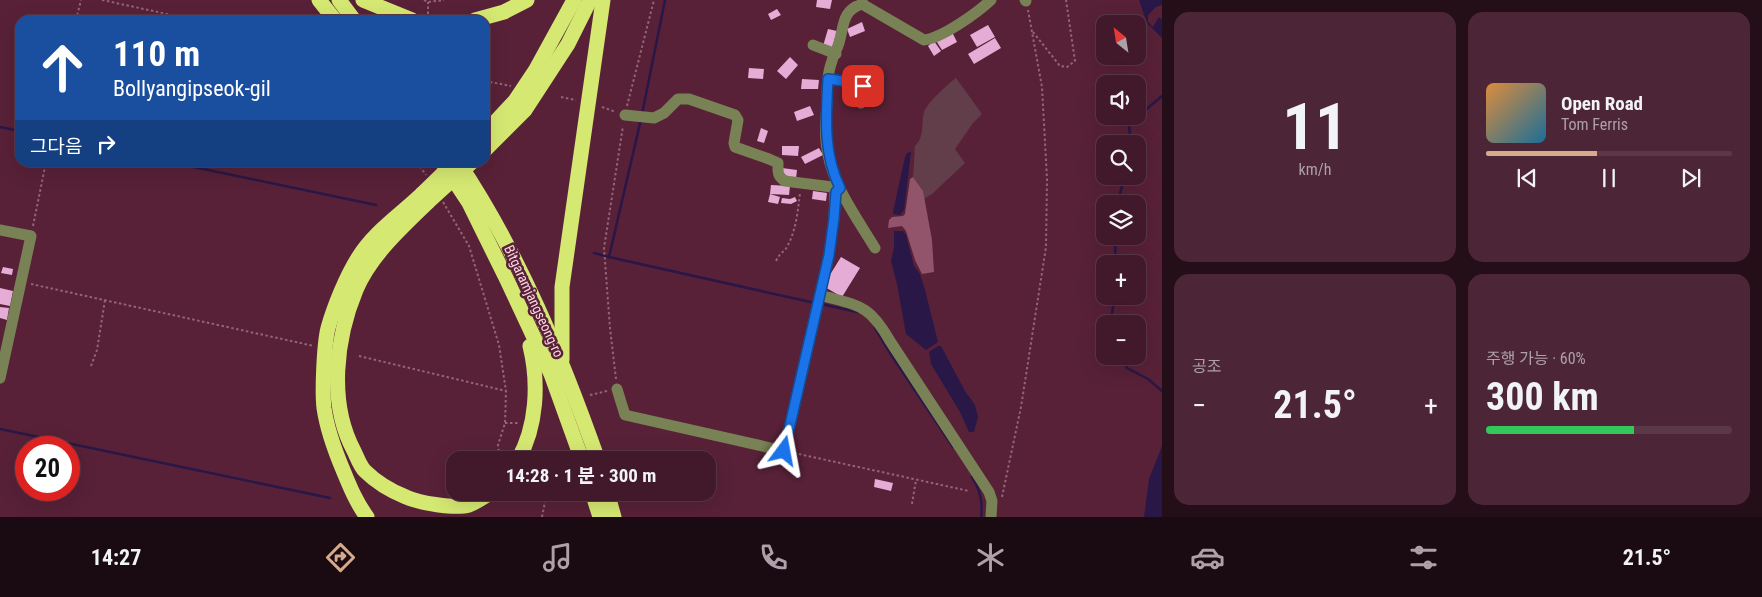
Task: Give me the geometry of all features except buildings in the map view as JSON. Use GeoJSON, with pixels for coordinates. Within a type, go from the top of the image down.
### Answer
{"type":"FeatureCollection","features":[{"type":"Feature","properties":{"kind":"highway"},"geometry":{"type":"LineString","coordinates":[[319,0],[331,15]]}},
{"type":"Feature","properties":{"kind":"highway"},"geometry":{"type":"LineString","coordinates":[[339,0],[350,15]]}},
{"type":"Feature","properties":{"kind":"highway"},"geometry":{"type":"LineString","coordinates":[[363,0],[400,15]]}},
{"type":"Feature","properties":{"kind":"highway"},"geometry":{"type":"LineString","coordinates":[[490,16],[504,12],[527,0]]}},
{"type":"Feature","properties":{"kind":"highway"},"geometry":{"type":"LineString","coordinates":[[490,128],[515,101],[535,71],[574,0]]}},
{"type":"Feature","properties":{"kind":"highway"},"geometry":{"type":"LineString","coordinates":[[490,145],[524,110],[568,44],[590,0]]}},
{"type":"Feature","properties":{"kind":"highway"},"geometry":{"type":"LineString","coordinates":[[562,360],[562,287],[603,0]]}},
{"type":"Feature","properties":{"kind":"highway","name":"Bitgaramjangseong-ro"},"geometry":{"type":"LineString","coordinates":[[445,167],[469,203],[507,280],[551,374],[579,451]]}},
{"type":"Feature","properties":{"kind":"highway"},"geometry":{"type":"LineString","coordinates":[[367,517],[357,503],[341,464],[331,437],[324,408],[328,329],[342,292],[358,258],[379,231],[431,199],[453,167]]}},
{"type":"Feature","properties":{"kind":"highway","name":"Bitgaramjangseong-ro"},"geometry":{"type":"LineString","coordinates":[[461,167],[474,186],[513,258],[562,360],[595,451]]}},
{"type":"Feature","properties":{"kind":"highway"},"geometry":{"type":"LineString","coordinates":[[466,167],[431,199],[372,262],[357,289],[342,337],[337,374],[341,413],[348,439],[364,470],[388,489],[416,502],[441,505],[468,505],[475,501]]}},
{"type":"Feature","properties":{"kind":"highway"},"geometry":{"type":"LineString","coordinates":[[507,280],[527,333],[535,368],[534,413],[526,445],[520,451]]}},
{"type":"Feature","properties":{"kind":"highway"},"geometry":{"type":"LineString","coordinates":[[595,501],[600,517]]}},
{"type":"Feature","properties":{"kind":"highway"},"geometry":{"type":"LineString","coordinates":[[610,501],[614,517]]}},
{"type":"Feature","properties":{"kind":"lane"},"geometry":{"type":"LineString","coordinates":[[875,248],[840,188],[831,164],[826,142],[828,79],[845,17],[849,11],[862,2],[924,40],[942,34],[969,18],[991,0]]}},
{"type":"Feature","properties":{"kind":"lane"},"geometry":{"type":"LineString","coordinates":[[813,45],[836,54]]}},
{"type":"Feature","properties":{"kind":"lane"},"geometry":{"type":"LineString","coordinates":[[828,79],[858,83],[863,86],[861,104]]}},
{"type":"Feature","properties":{"kind":"lane"},"geometry":{"type":"LineString","coordinates":[[631,115],[654,118],[664,113],[678,99],[689,99],[735,115],[738,120],[734,143],[736,147],[770,158],[778,163],[780,178],[785,181],[840,188]]}},
{"type":"Feature","properties":{"kind":"lane"},"geometry":{"type":"LineString","coordinates":[[617,388],[625,415],[784,451],[819,302],[832,236],[836,192],[840,188]]}},
{"type":"Feature","properties":{"kind":"lane"},"geometry":{"type":"LineString","coordinates":[[0,230],[31,236],[2,356],[0,378]]}},
{"type":"Feature","properties":{"kind":"lane"},"geometry":{"type":"LineString","coordinates":[[819,302],[858,306],[870,312],[879,322],[890,342],[989,492],[992,501],[991,517]]}},
{"type":"Feature","properties":{"kind":"path"},"geometry":{"type":"LineString","coordinates":[[77,15],[81,0]]}},
{"type":"Feature","properties":{"kind":"path"},"geometry":{"type":"LineString","coordinates":[[102,0],[172,15]]}},
{"type":"Feature","properties":{"kind":"path"},"geometry":{"type":"LineString","coordinates":[[424,0],[428,2],[444,0]]}},
{"type":"Feature","properties":{"kind":"path"},"geometry":{"type":"LineString","coordinates":[[1002,500],[1021,407],[1046,247],[1047,179],[1042,87],[1026,0]]}},
{"type":"Feature","properties":{"kind":"path"},"geometry":{"type":"LineString","coordinates":[[1032,31],[1060,66],[1067,67],[1076,61],[1066,0]]}},
{"type":"Feature","properties":{"kind":"path"},"geometry":{"type":"LineString","coordinates":[[428,2],[428,14]]}},
{"type":"Feature","properties":{"kind":"path"},"geometry":{"type":"LineString","coordinates":[[490,82],[511,86]]}},
{"type":"Feature","properties":{"kind":"path"},"geometry":{"type":"LineString","coordinates":[[561,97],[576,100]]}},
{"type":"Feature","properties":{"kind":"path"},"geometry":{"type":"LineString","coordinates":[[602,107],[631,115]]}},
{"type":"Feature","properties":{"kind":"path"},"geometry":{"type":"LineString","coordinates":[[31,236],[45,167]]}},
{"type":"Feature","properties":{"kind":"path"},"geometry":{"type":"LineString","coordinates":[[420,167],[427,178]]}},
{"type":"Feature","properties":{"kind":"path"},"geometry":{"type":"LineString","coordinates":[[776,261],[779,254],[788,246],[796,219],[802,183]]}},
{"type":"Feature","properties":{"kind":"path"},"geometry":{"type":"LineString","coordinates":[[431,199],[469,246],[499,345],[506,391],[505,423],[498,445],[499,451]]}},
{"type":"Feature","properties":{"kind":"path"},"geometry":{"type":"LineString","coordinates":[[590,395],[617,388],[604,248]]}},
{"type":"Feature","properties":{"kind":"path"},"geometry":{"type":"LineString","coordinates":[[20,282],[314,346]]}},
{"type":"Feature","properties":{"kind":"path"},"geometry":{"type":"LineString","coordinates":[[90,366],[97,350],[105,300]]}},
{"type":"Feature","properties":{"kind":"path"},"geometry":{"type":"LineString","coordinates":[[359,356],[506,391]]}},
{"type":"Feature","properties":{"kind":"path"},"geometry":{"type":"LineString","coordinates":[[505,423],[519,423]]}},
{"type":"Feature","properties":{"kind":"path"},"geometry":{"type":"LineString","coordinates":[[784,451],[968,492]]}},
{"type":"Feature","properties":{"kind":"path"},"geometry":{"type":"LineString","coordinates":[[912,504],[916,480]]}},
{"type":"Feature","properties":{"kind":"path"},"geometry":{"type":"LineString","coordinates":[[542,517],[545,501]]}},
{"type":"Feature","properties":{"kind":"shaded area"},"geometry":{"type":"Polygon","coordinates":[[[1139,0],[1162,0],[1162,5],[1156,7],[1148,15],[1148,22],[1153,27],[1159,17],[1162,19],[1162,38],[1147,23],[1146,15],[1144,15],[1139,0]]]}},
{"type":"Feature","properties":{"kind":"shaded area"},"geometry":{"type":"Polygon","coordinates":[[[956,78],[982,114],[973,123],[955,149],[965,163],[932,194],[924,199],[923,191],[913,177],[915,146],[920,138],[926,108],[956,78]]]}},
{"type":"Feature","properties":{"kind":"shaded area"},"geometry":{"type":"Polygon","coordinates":[[[911,152],[904,210],[900,215],[893,214],[905,157],[907,153],[911,152]]]}},
{"type":"Feature","properties":{"kind":"shaded area"},"geometry":{"type":"Polygon","coordinates":[[[913,177],[923,191],[932,240],[934,272],[922,274],[915,260],[906,231],[902,226],[888,228],[889,220],[892,217],[905,214],[910,179],[913,177]]]}},
{"type":"Feature","properties":{"kind":"shaded area"},"geometry":{"type":"Polygon","coordinates":[[[894,231],[903,231],[906,235],[914,266],[920,274],[925,290],[938,342],[926,350],[906,334],[891,261],[894,247],[894,231]]]}},
{"type":"Feature","properties":{"kind":"shaded area"},"geometry":{"type":"Polygon","coordinates":[[[941,346],[965,391],[975,405],[978,417],[974,432],[969,432],[960,412],[931,364],[929,352],[941,346]]]}},
{"type":"Feature","properties":{"kind":"shaded area"},"geometry":{"type":"Polygon","coordinates":[[[1162,446],[1162,517],[1144,517],[1149,479],[1162,446]]]}},
{"type":"Feature","properties":{"kind":"waterway"},"geometry":{"type":"LineString","coordinates":[[642,114],[665,0]]}},
{"type":"Feature","properties":{"kind":"waterway"},"geometry":{"type":"LineString","coordinates":[[1146,109],[1162,96]]}},
{"type":"Feature","properties":{"kind":"waterway"},"geometry":{"type":"LineString","coordinates":[[641,119],[609,257],[815,303]]}},
{"type":"Feature","properties":{"kind":"waterway"},"geometry":{"type":"LineString","coordinates":[[1129,125],[1130,135]]}},
{"type":"Feature","properties":{"kind":"waterway"},"geometry":{"type":"LineString","coordinates":[[0,127],[15,130]]}},
{"type":"Feature","properties":{"kind":"waterway"},"geometry":{"type":"LineString","coordinates":[[194,167],[376,205]]}},
{"type":"Feature","properties":{"kind":"waterway"},"geometry":{"type":"LineString","coordinates":[[1120,195],[1122,185]]}},
{"type":"Feature","properties":{"kind":"waterway"},"geometry":{"type":"LineString","coordinates":[[1115,255],[1116,245]]}},
{"type":"Feature","properties":{"kind":"waterway"},"geometry":{"type":"LineString","coordinates":[[594,253],[609,257]]}},
{"type":"Feature","properties":{"kind":"waterway"},"geometry":{"type":"LineString","coordinates":[[821,304],[857,312]]}},
{"type":"Feature","properties":{"kind":"waterway"},"geometry":{"type":"LineString","coordinates":[[1112,315],[1113,305]]}},
{"type":"Feature","properties":{"kind":"waterway"},"geometry":{"type":"LineString","coordinates":[[875,328],[953,447]]}},
{"type":"Feature","properties":{"kind":"waterway"},"geometry":{"type":"LineString","coordinates":[[1125,365],[1127,368],[1148,379],[1162,391]]}},
{"type":"Feature","properties":{"kind":"waterway"},"geometry":{"type":"LineString","coordinates":[[0,429],[330,498]]}},
{"type":"Feature","properties":{"kind":"waterway"},"geometry":{"type":"LineString","coordinates":[[972,477],[980,496],[981,517]]}},
{"type":"Feature","properties":{"kind":"route"},"geometry":{"type":"LineString","coordinates":[[784,451],[823,284],[832,236],[836,192],[840,188],[831,164],[826,142],[828,79],[858,83],[863,86]]}}]}
